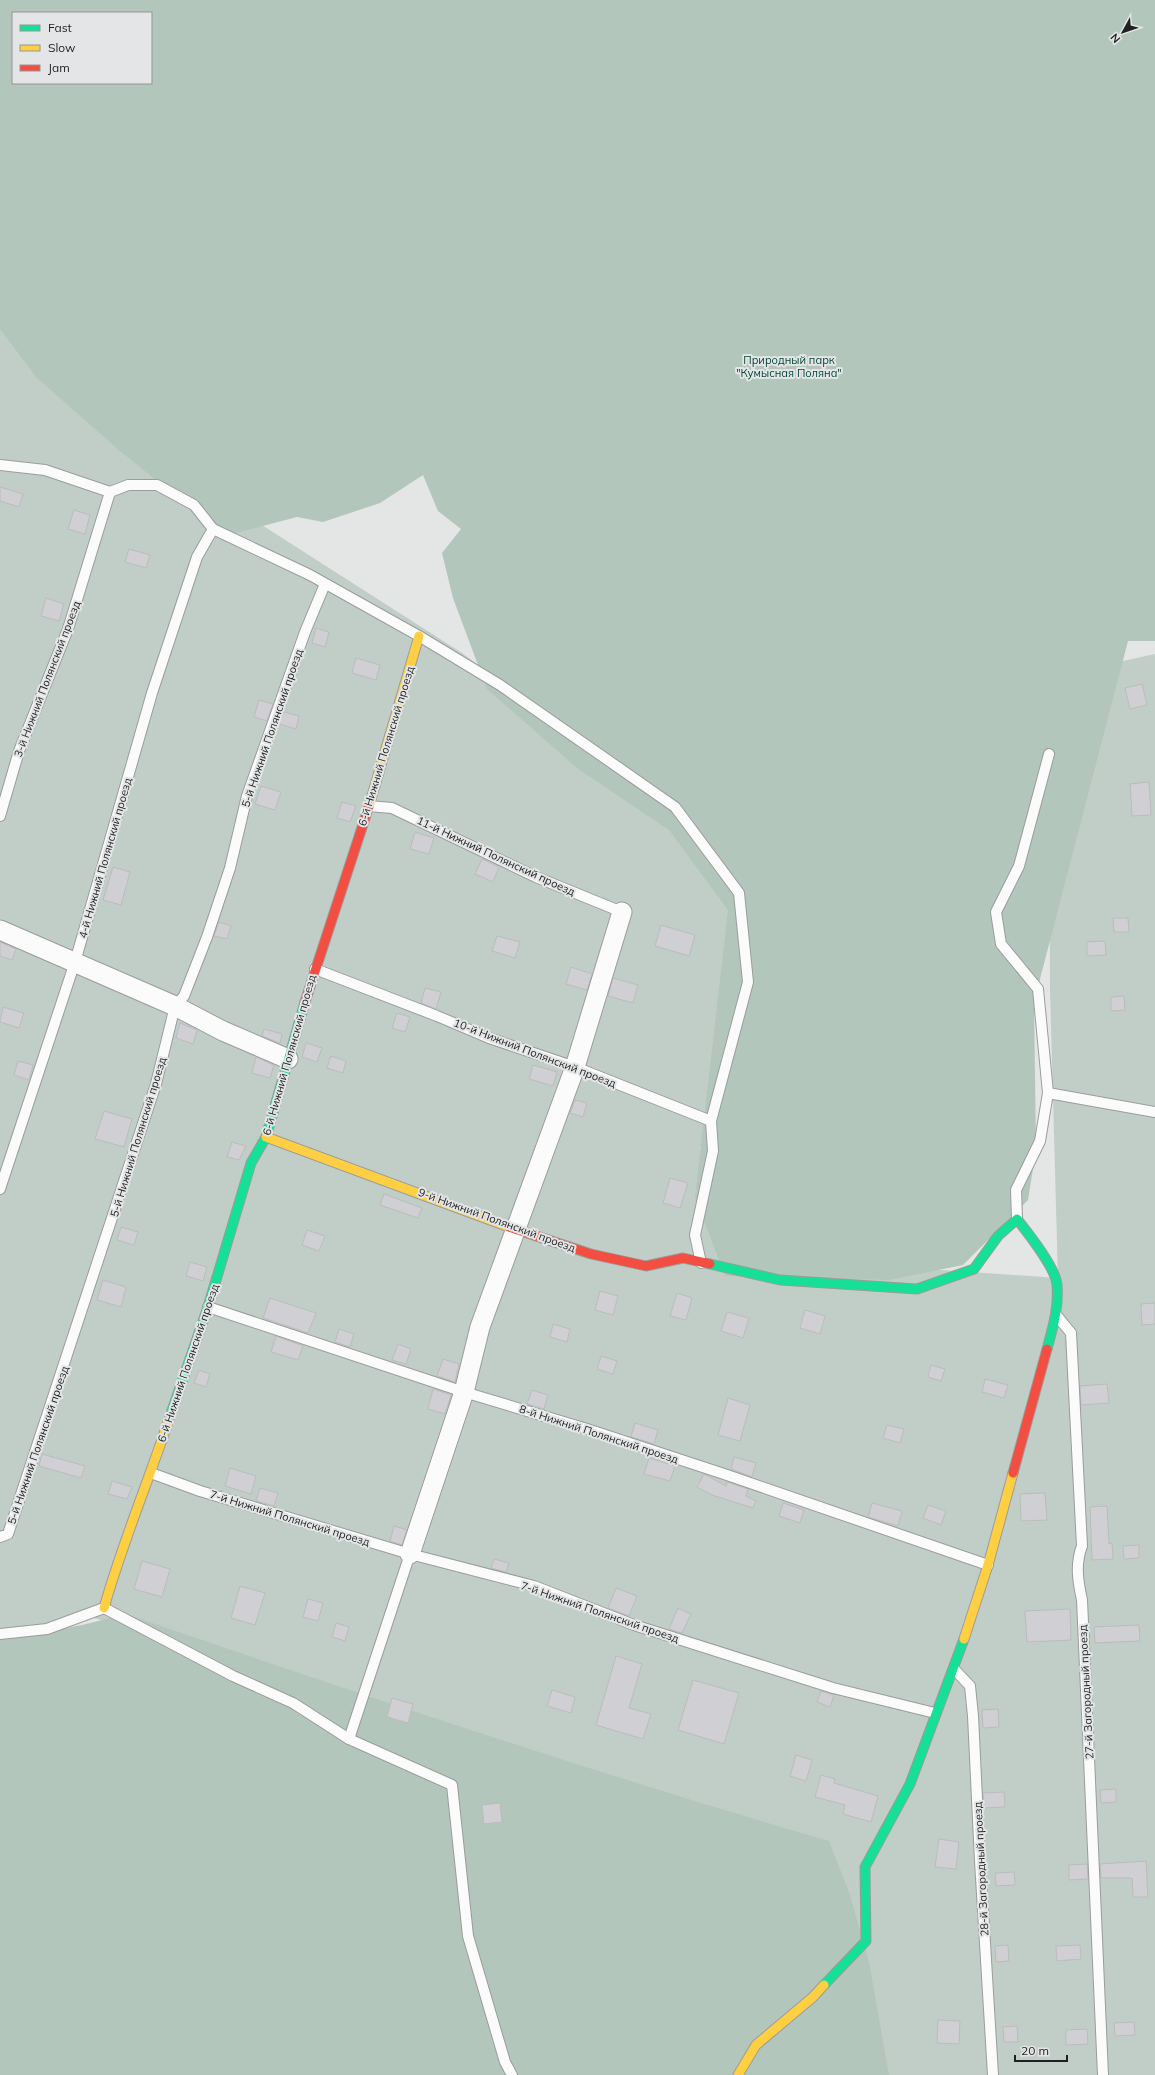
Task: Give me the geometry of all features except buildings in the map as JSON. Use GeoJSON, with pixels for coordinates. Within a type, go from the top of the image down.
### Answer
{"type":"FeatureCollection","features":[{"type":"Feature","properties":{"kind":"street","name":"6-й Нижний Полянский проезд"},"geometry":{"type":"LineString","coordinates":[[104,1608],[118,1558],[151,1473],[208,1307],[251,1163],[266,1137],[315,969],[369,806],[419,636]]}},
{"type":"Feature","properties":{"kind":"street"},"geometry":{"type":"LineString","coordinates":[[410,1554],[464,1392],[480,1327],[575,1067],[622,912]]}},
{"type":"Feature","properties":{"kind":"street"},"geometry":{"type":"LineString","coordinates":[[0,930],[175,1006],[223,1032],[288,1059]]}},
{"type":"Feature","properties":{"kind":"street","name":"9-й Нижний Полянский проезд"},"geometry":{"type":"LineString","coordinates":[[266,1137],[516,1230],[591,1254],[646,1266],[683,1258],[780,1280],[917,1288],[974,1270],[998,1236],[1017,1219]]}},
{"type":"Feature","properties":{"kind":"street"},"geometry":{"type":"LineString","coordinates":[[738,2075],[756,2045],[813,1997],[866,1941],[865,1867],[910,1784],[935,1713],[954,1669],[988,1565],[1056,1316],[1057,1284],[1039,1247],[1017,1219]]}},
{"type":"Feature","properties":{"kind":"lane"},"geometry":{"type":"LineString","coordinates":[[0,465],[45,470],[110,492],[128,485],[157,485],[194,505],[213,528],[325,584],[419,636],[500,685],[675,807],[739,893],[748,982],[711,1121],[713,1151],[695,1235],[701,1263]]}},
{"type":"Feature","properties":{"kind":"lane","name":"3-й Нижний Полянский проезд"},"geometry":{"type":"LineString","coordinates":[[0,816],[19,751],[68,629],[110,492]]}},
{"type":"Feature","properties":{"kind":"lane","name":"4-й Нижний Полянский проезд"},"geometry":{"type":"LineString","coordinates":[[0,1189],[76,962],[152,693],[197,557],[213,528]]}},
{"type":"Feature","properties":{"kind":"lane","name":"5-й Нижний Полянский проезд"},"geometry":{"type":"LineString","coordinates":[[4,1536],[156,1084],[175,1006],[184,996],[207,937],[230,868],[247,796],[305,632],[325,584]]}},
{"type":"Feature","properties":{"kind":"lane"},"geometry":{"type":"LineString","coordinates":[[1017,1219],[1016,1190],[1040,1141],[1048,1093],[1038,989],[1001,944],[996,912],[1019,866],[1049,754]]}},
{"type":"Feature","properties":{"kind":"lane","name":"11-й Нижний Полянский проезд"},"geometry":{"type":"LineString","coordinates":[[369,806],[392,808],[536,877],[622,912]]}},
{"type":"Feature","properties":{"kind":"lane","name":"10-й Нижний Полянский проезд"},"geometry":{"type":"LineString","coordinates":[[315,969],[437,1016],[489,1038],[575,1067],[711,1121]]}},
{"type":"Feature","properties":{"kind":"lane"},"geometry":{"type":"LineString","coordinates":[[1048,1093],[1155,1112]]}},
{"type":"Feature","properties":{"kind":"lane","name":"8-й Нижний Полянский проезд"},"geometry":{"type":"LineString","coordinates":[[208,1307],[464,1392],[595,1431],[855,1518],[988,1565]]}},
{"type":"Feature","properties":{"kind":"lane","name":"27-й Загородный проезд"},"geometry":{"type":"LineString","coordinates":[[1056,1316],[1071,1333],[1082,1546],[1077,1557],[1078,1582],[1082,1600],[1103,2075]]}},
{"type":"Feature","properties":{"kind":"lane","name":"7-й Нижний Полянский проезд"},"geometry":{"type":"LineString","coordinates":[[151,1473],[200,1491],[410,1554],[534,1586],[634,1625],[826,1685],[935,1713]]}},
{"type":"Feature","properties":{"kind":"lane"},"geometry":{"type":"LineString","coordinates":[[349,1739],[410,1554]]}},
{"type":"Feature","properties":{"kind":"lane"},"geometry":{"type":"LineString","coordinates":[[0,1634],[47,1629],[104,1608],[233,1676],[293,1703],[349,1739],[452,1785],[468,1936],[505,2062],[512,2075]]}},
{"type":"Feature","properties":{"kind":"lane","name":"28-й Загородный проезд"},"geometry":{"type":"LineString","coordinates":[[954,1669],[970,1686],[973,1716],[993,2075]]}},
{"type":"Feature","properties":{"kind":"shaded area"},"geometry":{"type":"Polygon","coordinates":[[[0,303],[118,433],[462,653],[651,797],[757,927],[700,1150],[781,1259],[1058,1278],[1050,990],[1049,754],[1091,668],[1155,654],[1155,2075],[876,2075],[824,1844],[91,1617],[0,1634],[0,303]]]}},
{"type":"Feature","properties":{"kind":"green space","name":"Природный парк \"Кумысная Поляна\""},"geometry":{"type":"Polygon","coordinates":[[[0,0],[1155,0],[1155,641],[1128,641],[1034,1002],[1036,1150],[1028,1200],[963,1265],[889,1280],[725,1276],[695,1197],[728,910],[669,830],[577,768],[487,689],[453,598],[442,553],[461,529],[438,511],[423,475],[380,503],[323,522],[297,517],[225,536],[120,451],[37,378],[0,329],[0,0]]]}},
{"type":"Feature","properties":{"kind":"green space"},"geometry":{"type":"Polygon","coordinates":[[[126,1614],[476,1732],[652,1788],[829,1841],[850,1895],[869,1962],[889,2075],[0,2075],[0,1640],[82,1625],[126,1614]]]}},
{"type":"Feature","properties":{"kind":"traffic: fast"},"geometry":{"type":"LineString","coordinates":[[168,1422],[208,1307],[251,1163],[266,1137],[305,1002]]}},
{"type":"Feature","properties":{"kind":"traffic: fast"},"geometry":{"type":"LineString","coordinates":[[710,1264],[780,1280],[917,1289],[974,1269],[998,1236],[1017,1219],[1047,1260],[1052,1269],[1057,1285],[1056,1309],[1047,1349]]}},
{"type":"Feature","properties":{"kind":"traffic: fast"},"geometry":{"type":"LineString","coordinates":[[824,1985],[866,1941],[865,1867],[910,1784],[964,1639]]}},
{"type":"Feature","properties":{"kind":"traffic: slow"},"geometry":{"type":"LineString","coordinates":[[369,806],[419,636]]}},
{"type":"Feature","properties":{"kind":"traffic: slow"},"geometry":{"type":"LineString","coordinates":[[266,1137],[509,1227]]}},
{"type":"Feature","properties":{"kind":"traffic: slow"},"geometry":{"type":"LineString","coordinates":[[104,1608],[168,1422]]}},
{"type":"Feature","properties":{"kind":"traffic: slow"},"geometry":{"type":"LineString","coordinates":[[964,1639],[988,1565],[1013,1473]]}},
{"type":"Feature","properties":{"kind":"traffic: slow"},"geometry":{"type":"LineString","coordinates":[[738,2075],[756,2045],[813,1997],[824,1985]]}},
{"type":"Feature","properties":{"kind":"traffic: jam"},"geometry":{"type":"LineString","coordinates":[[305,1002],[369,806]]}},
{"type":"Feature","properties":{"kind":"traffic: jam"},"geometry":{"type":"LineString","coordinates":[[509,1227],[591,1254],[646,1266],[683,1258],[710,1264]]}},
{"type":"Feature","properties":{"kind":"traffic: jam"},"geometry":{"type":"LineString","coordinates":[[1013,1473],[1047,1349]]}}]}
